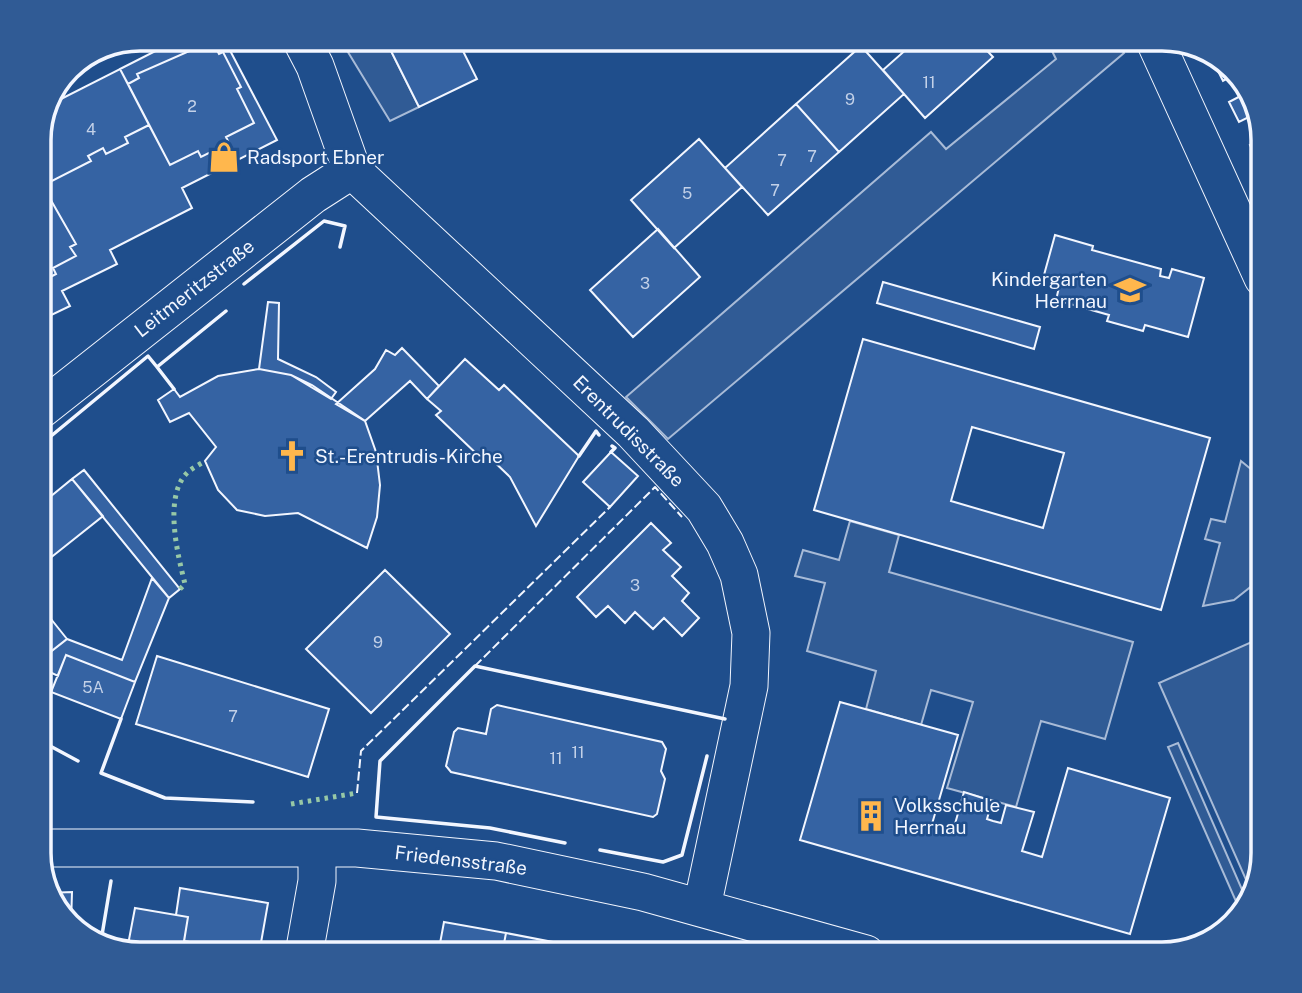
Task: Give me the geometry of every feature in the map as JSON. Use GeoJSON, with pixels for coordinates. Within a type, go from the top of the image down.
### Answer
{"type":"FeatureCollection","features":[{"type":"Feature","properties":{"kind":"street","name":"Erentrudisstraße"},"geometry":{"type":"LineString","coordinates":[[308,51],[352,170],[633,432],[704,508],[725,543],[739,575],[751,633],[749,686],[702,907]]}},
{"type":"Feature","properties":{"kind":"street"},"geometry":{"type":"LineString","coordinates":[[1160,51],[1251,250]]}},
{"type":"Feature","properties":{"kind":"street","name":"Leitmeritzstraße"},"geometry":{"type":"LineString","coordinates":[[51,402],[313,195],[352,170]]}},
{"type":"Feature","properties":{"kind":"street","name":"Friedensstraße"},"geometry":{"type":"LineString","coordinates":[[51,841],[357,848],[496,861],[702,907],[824,942]]}},
{"type":"Feature","properties":{"kind":"street"},"geometry":{"type":"LineString","coordinates":[[306,942],[317,881],[317,848]]}},
{"type":"Feature","properties":{"kind":"shaded area"},"geometry":{"type":"Polygon","coordinates":[[[347,51],[391,51],[419,107],[390,121],[347,51]]]}},
{"type":"Feature","properties":{"kind":"shaded area"},"geometry":{"type":"Polygon","coordinates":[[[1052,51],[1124,53],[668,439],[626,397],[931,132],[946,149],[1056,59],[1052,51]]]}},
{"type":"Feature","properties":{"kind":"shaded area"},"geometry":{"type":"Polygon","coordinates":[[[1241,461],[1251,469],[1251,587],[1234,600],[1203,606],[1220,543],[1205,539],[1211,519],[1225,522],[1241,461]]]}},
{"type":"Feature","properties":{"kind":"shaded area"},"geometry":{"type":"Polygon","coordinates":[[[850,521],[899,535],[889,572],[1133,642],[1105,739],[1041,721],[1016,807],[947,788],[973,702],[931,690],[921,725],[866,709],[876,671],[807,651],[825,583],[795,576],[803,550],[839,560],[850,521]]]}},
{"type":"Feature","properties":{"kind":"shaded area"},"geometry":{"type":"Polygon","coordinates":[[[1251,642],[1251,853],[1247,882],[1159,683],[1251,642]]]}},
{"type":"Feature","properties":{"kind":"shaded area"},"geometry":{"type":"Polygon","coordinates":[[[1178,743],[1243,891],[1236,902],[1168,747],[1178,743]]]}},
{"type":"Feature","properties":{"kind":"building"},"geometry":{"type":"Polygon","coordinates":[[[155,51],[189,51],[137,74],[139,78],[128,84],[120,69],[155,51]]]}},
{"type":"Feature","properties":{"kind":"building"},"geometry":{"type":"Polygon","coordinates":[[[189,51],[217,51],[219,54],[223,52],[241,87],[237,89],[254,123],[226,137],[229,143],[201,157],[198,151],[170,165],[128,84],[139,78],[137,74],[189,51]]]}},
{"type":"Feature","properties":{"kind":"building"},"geometry":{"type":"Polygon","coordinates":[[[217,51],[230,51],[277,140],[182,188],[192,208],[110,250],[117,264],[62,291],[70,306],[51,315],[51,277],[56,274],[53,268],[76,256],[70,247],[76,244],[51,200],[51,181],[91,161],[88,156],[103,148],[106,154],[128,143],[125,137],[149,125],[170,165],[198,151],[201,157],[229,143],[226,137],[254,123],[237,89],[241,87],[223,52],[219,54],[217,51]]]}},
{"type":"Feature","properties":{"kind":"building"},"geometry":{"type":"Polygon","coordinates":[[[391,51],[463,51],[477,79],[419,107],[391,51]]]}},
{"type":"Feature","properties":{"kind":"building"},"geometry":{"type":"Polygon","coordinates":[[[855,51],[865,51],[904,94],[839,152],[796,104],[855,51]]]}},
{"type":"Feature","properties":{"kind":"building"},"geometry":{"type":"Polygon","coordinates":[[[904,51],[987,51],[993,57],[925,118],[883,70],[904,51]]]}},
{"type":"Feature","properties":{"kind":"building"},"geometry":{"type":"Polygon","coordinates":[[[120,69],[149,125],[125,137],[128,143],[106,154],[103,148],[88,156],[91,161],[51,181],[51,134],[61,99],[120,69]]]}},
{"type":"Feature","properties":{"kind":"building"},"geometry":{"type":"Polygon","coordinates":[[[1240,96],[1249,117],[1239,122],[1229,102],[1240,96]]]}},
{"type":"Feature","properties":{"kind":"building"},"geometry":{"type":"Polygon","coordinates":[[[796,104],[839,152],[768,215],[725,168],[796,104]]]}},
{"type":"Feature","properties":{"kind":"building"},"geometry":{"type":"Polygon","coordinates":[[[699,139],[742,187],[674,248],[631,200],[699,139]]]}},
{"type":"Feature","properties":{"kind":"building"},"geometry":{"type":"Polygon","coordinates":[[[51,200],[76,244],[70,247],[76,256],[53,268],[56,274],[51,277],[51,200]]]}},
{"type":"Feature","properties":{"kind":"building"},"geometry":{"type":"Polygon","coordinates":[[[658,229],[700,277],[633,337],[590,290],[658,229]]]}},
{"type":"Feature","properties":{"kind":"building","name":"Kindergarten Herrnau"},"geometry":{"type":"Polygon","coordinates":[[[1055,235],[1093,246],[1092,250],[1161,269],[1160,276],[1169,278],[1172,269],[1204,278],[1188,337],[1145,325],[1143,331],[1107,321],[1109,315],[1056,300],[1061,279],[1044,275],[1055,235]]]}},
{"type":"Feature","properties":{"kind":"building"},"geometry":{"type":"Polygon","coordinates":[[[883,282],[1040,327],[1034,349],[877,303],[883,282]]]}},
{"type":"Feature","properties":{"kind":"building"},"geometry":{"type":"Polygon","coordinates":[[[268,302],[279,303],[278,359],[316,377],[336,392],[331,399],[291,375],[259,369],[268,302]]]}},
{"type":"Feature","properties":{"kind":"building"},"geometry":{"type":"Polygon","coordinates":[[[863,339],[1210,438],[1161,610],[814,510],[863,339]],[[972,427],[951,501],[1043,528],[1064,453],[972,427]]]}},
{"type":"Feature","properties":{"kind":"building"},"geometry":{"type":"Polygon","coordinates":[[[402,348],[439,386],[427,399],[410,381],[365,421],[336,404],[375,369],[386,350],[395,355],[402,348]]]}},
{"type":"Feature","properties":{"kind":"building"},"geometry":{"type":"Polygon","coordinates":[[[465,359],[499,390],[504,385],[579,456],[536,526],[510,477],[486,454],[482,459],[436,415],[441,411],[427,399],[465,359]]]}},
{"type":"Feature","properties":{"kind":"building","name":"St.-Erentrudis-Kirche"},"geometry":{"type":"Polygon","coordinates":[[[259,369],[291,375],[312,385],[365,421],[376,452],[380,485],[377,517],[367,548],[298,513],[265,516],[237,510],[218,490],[205,461],[216,447],[189,413],[170,422],[158,400],[174,389],[180,397],[218,376],[259,369]]]}},
{"type":"Feature","properties":{"kind":"building"},"geometry":{"type":"Polygon","coordinates":[[[611,452],[638,476],[610,507],[583,482],[611,452]]]}},
{"type":"Feature","properties":{"kind":"building"},"geometry":{"type":"Polygon","coordinates":[[[84,470],[180,589],[169,598],[72,479],[84,470]]]}},
{"type":"Feature","properties":{"kind":"building"},"geometry":{"type":"Polygon","coordinates":[[[72,479],[103,516],[51,557],[51,496],[72,479]]]}},
{"type":"Feature","properties":{"kind":"building"},"geometry":{"type":"Polygon","coordinates":[[[651,523],[671,543],[663,550],[681,567],[672,576],[689,593],[682,601],[699,618],[682,636],[664,618],[653,629],[635,612],[625,623],[608,606],[596,617],[577,597],[651,523]]]}},
{"type":"Feature","properties":{"kind":"building"},"geometry":{"type":"Polygon","coordinates":[[[385,570],[450,634],[371,713],[306,649],[385,570]]]}},
{"type":"Feature","properties":{"kind":"building"},"geometry":{"type":"Polygon","coordinates":[[[152,578],[169,598],[135,682],[66,655],[58,676],[51,673],[51,652],[67,639],[122,660],[152,578]]]}},
{"type":"Feature","properties":{"kind":"building"},"geometry":{"type":"Polygon","coordinates":[[[51,619],[67,639],[51,652],[51,619]]]}},
{"type":"Feature","properties":{"kind":"building"},"geometry":{"type":"Polygon","coordinates":[[[66,655],[135,682],[121,719],[51,692],[66,655]]]}},
{"type":"Feature","properties":{"kind":"building"},"geometry":{"type":"Polygon","coordinates":[[[157,656],[329,709],[308,777],[136,724],[157,656]]]}},
{"type":"Feature","properties":{"kind":"building","name":"Volksschule Herrnau"},"geometry":{"type":"Polygon","coordinates":[[[840,702],[958,735],[932,824],[953,831],[964,792],[992,801],[987,819],[993,821],[1001,823],[1006,805],[1034,812],[1022,851],[1042,857],[1068,768],[1170,798],[1130,934],[800,840],[840,702]]]}},
{"type":"Feature","properties":{"kind":"building"},"geometry":{"type":"Polygon","coordinates":[[[497,705],[662,742],[666,749],[661,771],[665,779],[657,814],[653,817],[451,772],[446,766],[454,732],[458,728],[486,734],[491,709],[497,705]]]}},
{"type":"Feature","properties":{"kind":"building"},"geometry":{"type":"Polygon","coordinates":[[[180,888],[268,903],[261,942],[184,941],[188,917],[176,915],[180,888]]]}},
{"type":"Feature","properties":{"kind":"building"},"geometry":{"type":"Polygon","coordinates":[[[72,892],[71,910],[69,907],[60,893],[72,892]]]}},
{"type":"Feature","properties":{"kind":"building"},"geometry":{"type":"Polygon","coordinates":[[[135,908],[188,917],[184,942],[129,941],[135,908]]]}},
{"type":"Feature","properties":{"kind":"building"},"geometry":{"type":"Polygon","coordinates":[[[444,922],[506,933],[504,942],[440,942],[444,922]]]}},
{"type":"Feature","properties":{"kind":"building"},"geometry":{"type":"Polygon","coordinates":[[[506,933],[553,942],[504,942],[506,933]]]}},
{"type":"Feature","properties":{"kind":"hedge"},"geometry":{"type":"LineString","coordinates":[[180,589],[185,584],[174,527],[176,497],[187,473],[205,461]]}},
{"type":"Feature","properties":{"kind":"hedge"},"geometry":{"type":"LineString","coordinates":[[291,804],[357,793]]}},
{"type":"Feature","properties":{"kind":"fence"},"geometry":{"type":"LineString","coordinates":[[475,666],[655,487],[682,517]]}},
{"type":"Feature","properties":{"kind":"fence"},"geometry":{"type":"LineString","coordinates":[[357,793],[361,751],[610,507]]}},
{"type":"Feature","properties":{"kind":"wall"},"geometry":{"type":"LineString","coordinates":[[244,284],[324,221],[345,226],[340,247]]}},
{"type":"Feature","properties":{"kind":"wall"},"geometry":{"type":"LineString","coordinates":[[174,389],[157,367],[226,311]]}},
{"type":"Feature","properties":{"kind":"wall"},"geometry":{"type":"LineString","coordinates":[[51,436],[148,356],[157,367]]}},
{"type":"Feature","properties":{"kind":"wall"},"geometry":{"type":"LineString","coordinates":[[579,456],[596,431],[599,435]]}},
{"type":"Feature","properties":{"kind":"wall"},"geometry":{"type":"LineString","coordinates":[[611,452],[615,448],[612,446]]}},
{"type":"Feature","properties":{"kind":"wall"},"geometry":{"type":"LineString","coordinates":[[565,843],[490,828],[376,817],[380,761],[475,666],[725,719]]}},
{"type":"Feature","properties":{"kind":"wall"},"geometry":{"type":"LineString","coordinates":[[121,719],[101,773],[165,798],[253,802]]}},
{"type":"Feature","properties":{"kind":"wall"},"geometry":{"type":"LineString","coordinates":[[51,746],[78,761]]}},
{"type":"Feature","properties":{"kind":"wall"},"geometry":{"type":"LineString","coordinates":[[600,850],[663,862],[682,855],[707,756]]}},
{"type":"Feature","properties":{"kind":"wall"},"geometry":{"type":"LineString","coordinates":[[102,934],[111,881]]}},
{"type":"Feature","properties":{"kind":"place","name":"Radsport Ebner"},"geometry":{"type":"Point","coordinates":[224,157]}},
{"type":"Feature","properties":{"kind":"place","name":"Kindergarten Herrnau"},"geometry":{"type":"Point","coordinates":[1130,290]}},
{"type":"Feature","properties":{"kind":"place","name":"St.-Erentrudis-Kirche"},"geometry":{"type":"Point","coordinates":[292,456]}},
{"type":"Feature","properties":{"kind":"place","name":"Volksschule Herrnau"},"geometry":{"type":"Point","coordinates":[871,816]}}]}
